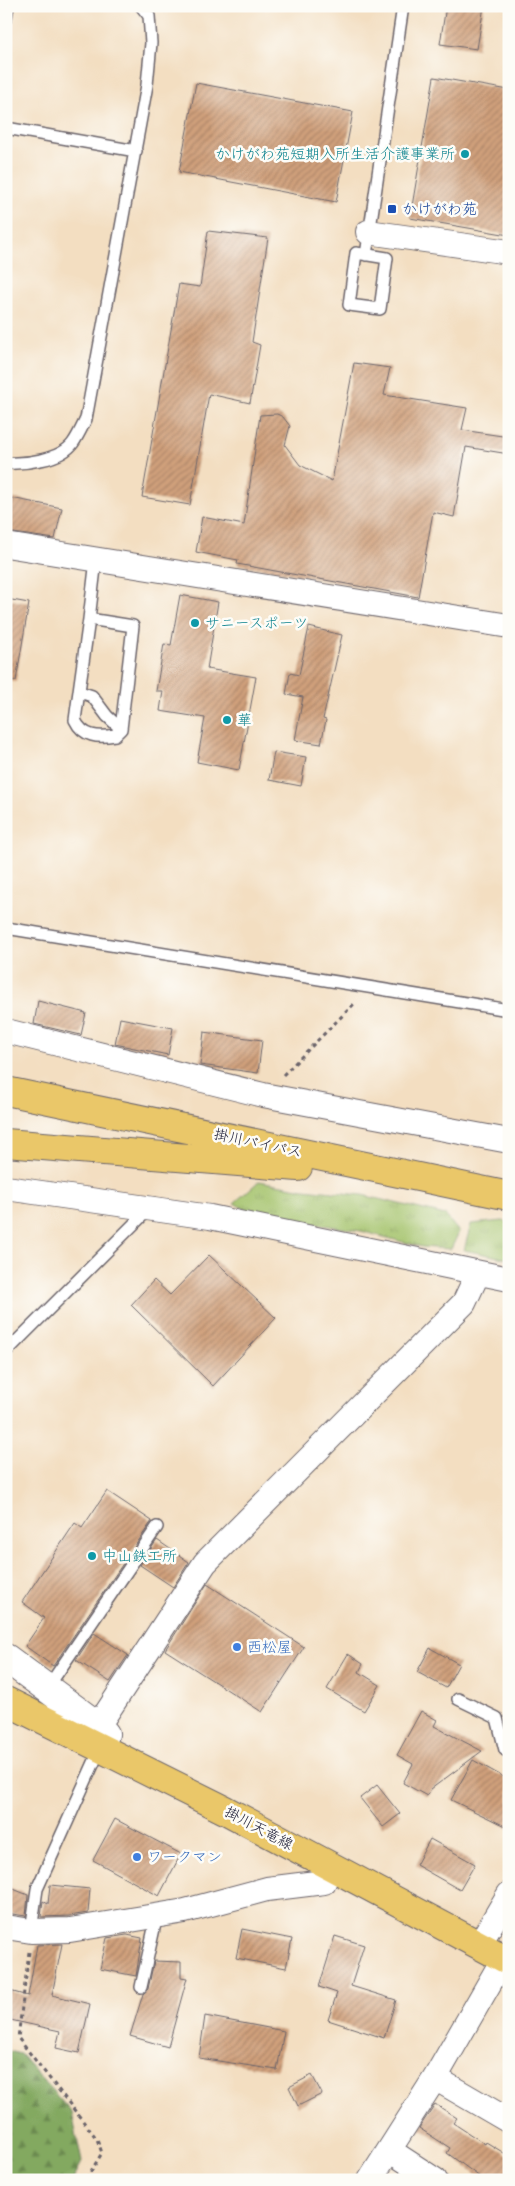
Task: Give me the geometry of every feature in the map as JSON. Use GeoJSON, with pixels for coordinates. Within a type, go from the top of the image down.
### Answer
{"type":"FeatureCollection","features":[{"type":"Feature","properties":{"kind":"main road"},"geometry":{"type":"LineString","coordinates":[[6,1072],[284,1131],[412,1176]]}},
{"type":"Feature","properties":{"kind":"main road","name":"掛川バイパス"},"geometry":{"type":"LineString","coordinates":[[6,1091],[509,1196]]}},
{"type":"Feature","properties":{"kind":"main road"},"geometry":{"type":"LineString","coordinates":[[6,1143],[412,1176]]}},
{"type":"Feature","properties":{"kind":"main road","name":"掛川天竜線"},"geometry":{"type":"LineString","coordinates":[[6,1701],[100,1737],[330,1866],[507,1960]]}},
{"type":"Feature","properties":{"kind":"street"},"geometry":{"type":"LineString","coordinates":[[368,232],[509,252]]}},
{"type":"Feature","properties":{"kind":"street"},"geometry":{"type":"LineString","coordinates":[[6,545],[509,626]]}},
{"type":"Feature","properties":{"kind":"street"},"geometry":{"type":"LineString","coordinates":[[6,1031],[263,1095],[509,1141]]}},
{"type":"Feature","properties":{"kind":"street"},"geometry":{"type":"LineString","coordinates":[[6,1188],[210,1217],[509,1279]]}},
{"type":"Feature","properties":{"kind":"street"},"geometry":{"type":"LineString","coordinates":[[6,1658],[48,1687],[100,1737],[205,1563],[464,1303],[478,1273]]}},
{"type":"Feature","properties":{"kind":"street"},"geometry":{"type":"LineString","coordinates":[[6,1927],[31,1931],[70,1930],[185,1911],[267,1889],[324,1882],[330,1866]]}},
{"type":"Feature","properties":{"kind":"street"},"geometry":{"type":"LineString","coordinates":[[479,1945],[509,1894]]}},
{"type":"Feature","properties":{"kind":"street"},"geometry":{"type":"LineString","coordinates":[[370,2180],[507,1960]]}},
{"type":"Feature","properties":{"kind":"street"},"geometry":{"type":"LineString","coordinates":[[435,2078],[509,2121]]}},
{"type":"Feature","properties":{"kind":"street"},"geometry":{"type":"LineString","coordinates":[[390,2150],[435,2180]]}},
{"type":"Feature","properties":{"kind":"lane"},"geometry":{"type":"LineString","coordinates":[[6,18],[8,6]]}},
{"type":"Feature","properties":{"kind":"lane"},"geometry":{"type":"LineString","coordinates":[[6,462],[17,464],[48,459],[72,445],[86,418],[147,85],[151,43],[149,16],[142,6]]}},
{"type":"Feature","properties":{"kind":"lane"},"geometry":{"type":"LineString","coordinates":[[366,255],[404,6]]}},
{"type":"Feature","properties":{"kind":"lane"},"geometry":{"type":"LineString","coordinates":[[6,128],[136,150]]}},
{"type":"Feature","properties":{"kind":"lane"},"geometry":{"type":"LineString","coordinates":[[356,253],[366,255],[387,258],[380,309],[349,305],[356,253]]}},
{"type":"Feature","properties":{"kind":"lane"},"geometry":{"type":"LineString","coordinates":[[89,619],[133,626],[121,729],[115,735],[86,734],[79,730],[75,720],[96,560]]}},
{"type":"Feature","properties":{"kind":"lane"},"geometry":{"type":"LineString","coordinates":[[80,692],[92,696],[107,716],[121,729]]}},
{"type":"Feature","properties":{"kind":"lane"},"geometry":{"type":"LineString","coordinates":[[6,928],[509,1010]]}},
{"type":"Feature","properties":{"kind":"lane"},"geometry":{"type":"LineString","coordinates":[[6,1352],[149,1208]]}},
{"type":"Feature","properties":{"kind":"lane"},"geometry":{"type":"LineString","coordinates":[[48,1687],[158,1527]]}},
{"type":"Feature","properties":{"kind":"lane"},"geometry":{"type":"LineString","coordinates":[[458,1699],[496,1718],[505,1750],[509,1752]]}},
{"type":"Feature","properties":{"kind":"lane"},"geometry":{"type":"LineString","coordinates":[[31,1931],[37,1890],[100,1737]]}},
{"type":"Feature","properties":{"kind":"lane"},"geometry":{"type":"LineString","coordinates":[[141,1987],[157,1915]]}},
{"type":"Feature","properties":{"kind":"path"},"geometry":{"type":"LineString","coordinates":[[263,1095],[370,987]]}},
{"type":"Feature","properties":{"kind":"path"},"geometry":{"type":"LineString","coordinates":[[31,1931],[18,2038],[97,2139],[102,2153],[88,2176],[81,2180]]}},
{"type":"Feature","properties":{"kind":"green space"},"geometry":{"type":"Polygon","coordinates":[[[259,1181],[304,1189],[362,1195],[445,1215],[459,1232],[451,1249],[422,1247],[361,1231],[253,1214],[234,1203],[259,1181]]]}},
{"type":"Feature","properties":{"kind":"green space"},"geometry":{"type":"Polygon","coordinates":[[[503,1221],[509,1223],[509,1259],[464,1250],[471,1224],[503,1221]]]}},
{"type":"Feature","properties":{"kind":"green space"},"geometry":{"type":"Polygon","coordinates":[[[6,2050],[20,2054],[72,2113],[82,2162],[73,2180],[6,2180],[6,2050]]]}},
{"type":"Feature","properties":{"kind":"building"},"geometry":{"type":"Polygon","coordinates":[[[446,6],[484,6],[477,49],[440,44],[446,6]]]}},
{"type":"Feature","properties":{"kind":"building","name":"かけがわ苑短期入所生活介護事業所"},"geometry":{"type":"Polygon","coordinates":[[[434,77],[509,90],[509,235],[410,218],[434,77]]]}},
{"type":"Feature","properties":{"kind":"building"},"geometry":{"type":"Polygon","coordinates":[[[196,83],[353,112],[336,202],[179,172],[196,83]]]}},
{"type":"Feature","properties":{"kind":"building"},"geometry":{"type":"Polygon","coordinates":[[[208,231],[268,238],[252,342],[260,345],[250,403],[209,394],[190,505],[142,497],[179,284],[200,287],[208,231]]]}},
{"type":"Feature","properties":{"kind":"building"},"geometry":{"type":"Polygon","coordinates":[[[354,363],[390,368],[384,395],[467,408],[462,430],[509,437],[509,454],[466,447],[454,517],[433,512],[418,597],[237,564],[238,560],[196,552],[202,517],[244,525],[260,415],[277,414],[283,417],[290,426],[285,445],[300,465],[332,481],[354,363]]]}},
{"type":"Feature","properties":{"kind":"building"},"geometry":{"type":"Polygon","coordinates":[[[11,498],[62,508],[55,539],[6,532],[11,498]]]}},
{"type":"Feature","properties":{"kind":"building"},"geometry":{"type":"Polygon","coordinates":[[[180,595],[218,602],[207,669],[256,677],[239,770],[197,762],[205,718],[160,711],[163,691],[156,691],[164,644],[171,645],[180,595]]]}},
{"type":"Feature","properties":{"kind":"building"},"geometry":{"type":"Polygon","coordinates":[[[6,599],[29,603],[16,681],[6,680],[6,599]]]}},
{"type":"Feature","properties":{"kind":"building"},"geometry":{"type":"Polygon","coordinates":[[[309,627],[342,635],[323,719],[326,720],[321,744],[295,740],[303,697],[286,694],[290,673],[299,675],[309,627]]]}},
{"type":"Feature","properties":{"kind":"building"},"geometry":{"type":"Polygon","coordinates":[[[274,752],[306,757],[301,786],[269,780],[274,752]]]}},
{"type":"Feature","properties":{"kind":"building"},"geometry":{"type":"Polygon","coordinates":[[[38,1001],[86,1013],[81,1035],[34,1024],[38,1001]]]}},
{"type":"Feature","properties":{"kind":"building"},"geometry":{"type":"Polygon","coordinates":[[[120,1018],[173,1028],[168,1055],[115,1044],[120,1018]]]}},
{"type":"Feature","properties":{"kind":"building"},"geometry":{"type":"Polygon","coordinates":[[[204,1032],[262,1040],[258,1073],[200,1065],[204,1032]]]}},
{"type":"Feature","properties":{"kind":"building"},"geometry":{"type":"Polygon","coordinates":[[[209,1255],[276,1318],[213,1386],[131,1305],[154,1280],[170,1295],[209,1255]]]}},
{"type":"Feature","properties":{"kind":"building","name":"中山鉄工所"},"geometry":{"type":"Polygon","coordinates":[[[107,1491],[152,1521],[53,1666],[25,1646],[44,1618],[22,1602],[75,1523],[82,1528],[107,1491]]]}},
{"type":"Feature","properties":{"kind":"building"},"geometry":{"type":"Polygon","coordinates":[[[157,1540],[189,1562],[173,1587],[140,1565],[157,1540]]]}},
{"type":"Feature","properties":{"kind":"building"},"geometry":{"type":"Polygon","coordinates":[[[207,1584],[304,1647],[262,1712],[165,1650],[207,1584]]]}},
{"type":"Feature","properties":{"kind":"building"},"geometry":{"type":"Polygon","coordinates":[[[94,1633],[128,1655],[110,1682],[76,1660],[94,1633]]]}},
{"type":"Feature","properties":{"kind":"building"},"geometry":{"type":"Polygon","coordinates":[[[430,1648],[459,1664],[446,1688],[417,1672],[430,1648]]]}},
{"type":"Feature","properties":{"kind":"building"},"geometry":{"type":"Polygon","coordinates":[[[348,1654],[363,1664],[359,1672],[380,1685],[364,1711],[327,1689],[348,1654]]]}},
{"type":"Feature","properties":{"kind":"building"},"geometry":{"type":"Polygon","coordinates":[[[421,1711],[437,1720],[434,1726],[482,1751],[431,1789],[427,1796],[403,1783],[413,1764],[397,1755],[421,1711]]]}},
{"type":"Feature","properties":{"kind":"building"},"geometry":{"type":"Polygon","coordinates":[[[473,1760],[509,1780],[509,1828],[451,1800],[473,1760]]]}},
{"type":"Feature","properties":{"kind":"building"},"geometry":{"type":"Polygon","coordinates":[[[377,1785],[400,1814],[383,1827],[360,1798],[377,1785]]]}},
{"type":"Feature","properties":{"kind":"building"},"geometry":{"type":"Polygon","coordinates":[[[115,1819],[181,1854],[159,1896],[93,1860],[115,1819]]]}},
{"type":"Feature","properties":{"kind":"building"},"geometry":{"type":"Polygon","coordinates":[[[430,1839],[475,1864],[460,1890],[416,1865],[430,1839]]]}},
{"type":"Feature","properties":{"kind":"building"},"geometry":{"type":"Polygon","coordinates":[[[50,1885],[90,1889],[88,1913],[41,1917],[43,1901],[48,1904],[50,1885]]]}},
{"type":"Feature","properties":{"kind":"building"},"geometry":{"type":"Polygon","coordinates":[[[6,1886],[28,1895],[26,1916],[6,1913],[6,1886]]]}},
{"type":"Feature","properties":{"kind":"building"},"geometry":{"type":"Polygon","coordinates":[[[242,1929],[292,1939],[286,1968],[236,1958],[242,1929]]]}},
{"type":"Feature","properties":{"kind":"building"},"geometry":{"type":"Polygon","coordinates":[[[127,1935],[142,1938],[136,1976],[100,1969],[107,1938],[127,1935]]]}},
{"type":"Feature","properties":{"kind":"building"},"geometry":{"type":"Polygon","coordinates":[[[335,1936],[364,1945],[351,1986],[396,2000],[384,2038],[328,2020],[337,1993],[319,1987],[335,1936]]]}},
{"type":"Feature","properties":{"kind":"building"},"geometry":{"type":"Polygon","coordinates":[[[62,1944],[52,1995],[90,2004],[79,2053],[56,2048],[60,2031],[6,2019],[6,1990],[28,1996],[37,1945],[62,1944]]]}},
{"type":"Feature","properties":{"kind":"building"},"geometry":{"type":"Polygon","coordinates":[[[154,1961],[181,1962],[181,1977],[187,1978],[168,2047],[130,2036],[143,1994],[148,1989],[154,1961]]]}},
{"type":"Feature","properties":{"kind":"building"},"geometry":{"type":"Polygon","coordinates":[[[205,2016],[284,2031],[277,2070],[199,2058],[205,2016]]]}},
{"type":"Feature","properties":{"kind":"building"},"geometry":{"type":"Polygon","coordinates":[[[312,2075],[322,2094],[298,2106],[289,2087],[312,2075]]]}},
{"type":"Feature","properties":{"kind":"building"},"geometry":{"type":"Polygon","coordinates":[[[435,2104],[457,2118],[453,2123],[485,2144],[486,2142],[509,2156],[509,2180],[484,2180],[447,2153],[450,2148],[419,2128],[435,2104]]]}},
{"type":"Feature","properties":{"kind":"place","name":"かけがわ苑短期入所生活介護事業所"},"geometry":{"type":"Point","coordinates":[465,154]}},
{"type":"Feature","properties":{"kind":"place","name":"かけがわ苑"},"geometry":{"type":"Point","coordinates":[392,209]}},
{"type":"Feature","properties":{"kind":"place","name":"サニースポーツ"},"geometry":{"type":"Point","coordinates":[195,623]}},
{"type":"Feature","properties":{"kind":"place","name":"華"},"geometry":{"type":"Point","coordinates":[227,720]}},
{"type":"Feature","properties":{"kind":"place","name":"中山鉄工所"},"geometry":{"type":"Point","coordinates":[92,1556]}},
{"type":"Feature","properties":{"kind":"place","name":"西松屋"},"geometry":{"type":"Point","coordinates":[237,1647]}},
{"type":"Feature","properties":{"kind":"place","name":"ワークマン"},"geometry":{"type":"Point","coordinates":[137,1857]}}]}
